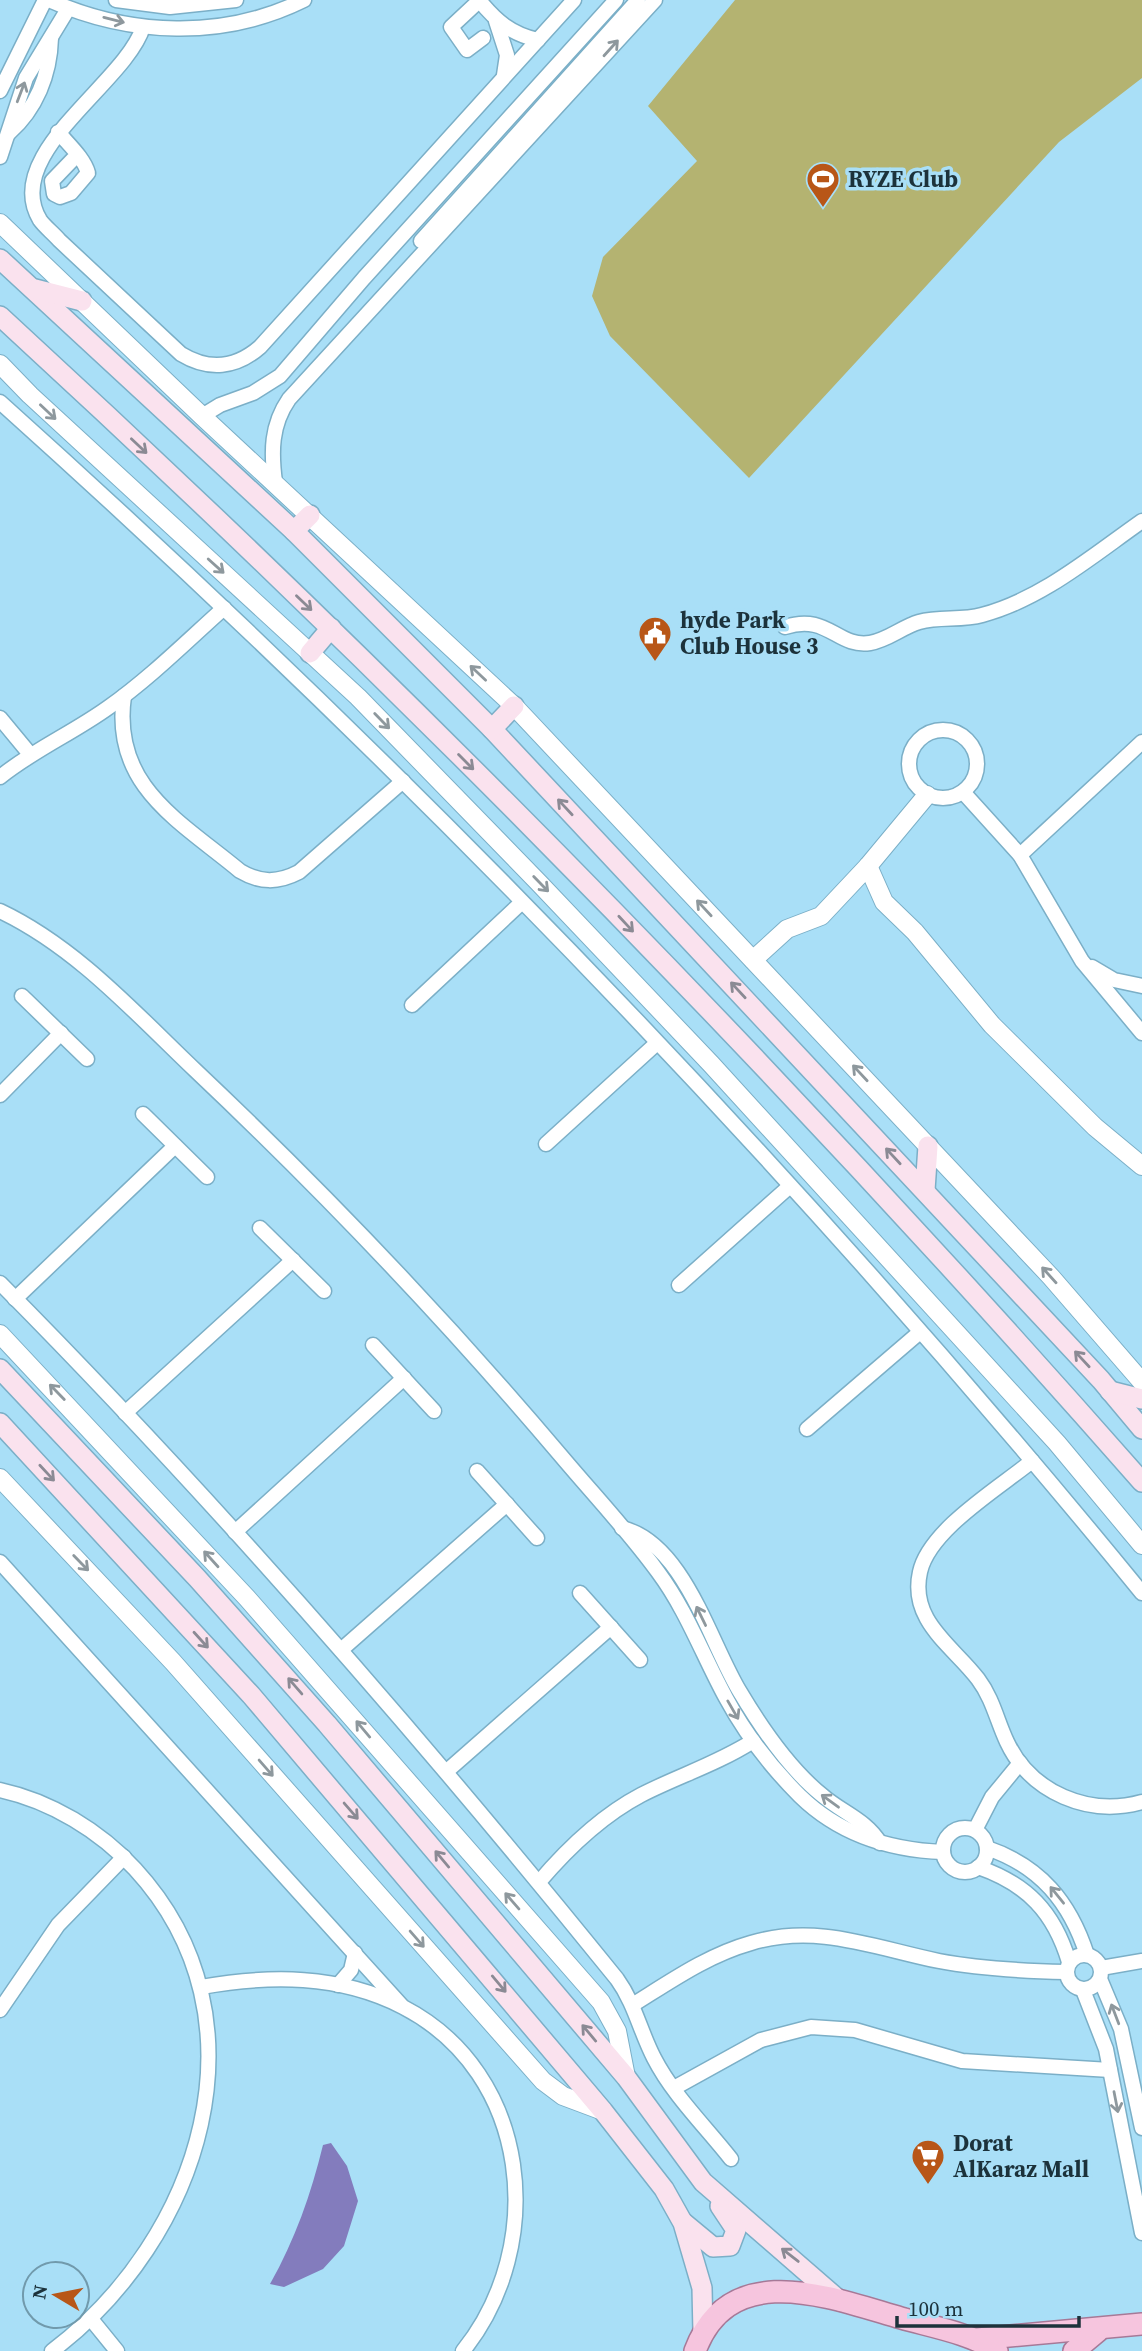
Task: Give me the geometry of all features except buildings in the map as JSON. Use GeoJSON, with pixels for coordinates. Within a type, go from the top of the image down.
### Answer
{"type":"FeatureCollection","features":[{"type":"Feature","properties":{"kind":"main road"},"geometry":{"type":"LineString","coordinates":[[0,259],[293,531],[492,729],[925,1190],[1142,1429]]}},
{"type":"Feature","properties":{"kind":"main road"},"geometry":{"type":"LineString","coordinates":[[32,288],[82,301]]}},
{"type":"Feature","properties":{"kind":"main road"},"geometry":{"type":"LineString","coordinates":[[0,316],[331,628],[576,871],[919,1232],[1142,1482]]}},
{"type":"Feature","properties":{"kind":"main road"},"geometry":{"type":"LineString","coordinates":[[293,531],[310,515]]}},
{"type":"Feature","properties":{"kind":"main road"},"geometry":{"type":"LineString","coordinates":[[310,653],[331,628]]}},
{"type":"Feature","properties":{"kind":"main road"},"geometry":{"type":"LineString","coordinates":[[492,729],[514,706]]}},
{"type":"Feature","properties":{"kind":"main road"},"geometry":{"type":"LineString","coordinates":[[806,1113],[814,1115],[829,1110],[837,1096]]}},
{"type":"Feature","properties":{"kind":"main road"},"geometry":{"type":"LineString","coordinates":[[840,1149],[844,1134],[850,1129],[865,1126]]}},
{"type":"Feature","properties":{"kind":"main road"},"geometry":{"type":"LineString","coordinates":[[925,1190],[928,1146]]}},
{"type":"Feature","properties":{"kind":"main road"},"geometry":{"type":"LineString","coordinates":[[0,1369],[281,1671],[626,2077],[734,2225],[734,2242],[725,2249],[713,2247],[683,2223]]}},
{"type":"Feature","properties":{"kind":"main road"},"geometry":{"type":"LineString","coordinates":[[1110,1391],[1142,1399]]}},
{"type":"Feature","properties":{"kind":"main road"},"geometry":{"type":"LineString","coordinates":[[0,1423],[251,1695],[603,2111],[664,2189],[683,2223],[700,2277],[699,2342]]}},
{"type":"Feature","properties":{"kind":"main road"},"geometry":{"type":"LineString","coordinates":[[703,2182],[840,2301]]}},
{"type":"Feature","properties":{"kind":"main road"},"geometry":{"type":"LineString","coordinates":[[699,2342],[725,2309],[753,2294],[785,2291],[840,2301],[976,2340],[997,2351]]}},
{"type":"Feature","properties":{"kind":"main road"},"geometry":{"type":"LineString","coordinates":[[976,2340],[1098,2331],[1141,2321]]}},
{"type":"Feature","properties":{"kind":"main road"},"geometry":{"type":"LineString","coordinates":[[1074,2351],[1098,2331]]}},
{"type":"Feature","properties":{"kind":"street"},"geometry":{"type":"LineString","coordinates":[[0,91],[47,0],[68,9],[143,27],[181,29],[224,25],[297,2]]}},
{"type":"Feature","properties":{"kind":"street"},"geometry":{"type":"LineString","coordinates":[[116,0],[170,7],[236,0]]}},
{"type":"Feature","properties":{"kind":"street"},"geometry":{"type":"LineString","coordinates":[[483,38],[467,50],[452,27],[480,0],[495,19],[517,34],[538,40]]}},
{"type":"Feature","properties":{"kind":"street"},"geometry":{"type":"LineString","coordinates":[[143,27],[130,55],[58,132],[41,156],[32,187],[34,208],[41,221],[181,354],[194,362],[222,366],[243,359],[260,347],[574,0]]}},
{"type":"Feature","properties":{"kind":"street"},"geometry":{"type":"LineString","coordinates":[[202,416],[220,405],[253,393],[280,376],[363,278],[616,0]]}},
{"type":"Feature","properties":{"kind":"street"},"geometry":{"type":"LineString","coordinates":[[261,470],[267,432],[278,402],[638,0]]}},
{"type":"Feature","properties":{"kind":"street"},"geometry":{"type":"LineString","coordinates":[[275,482],[274,433],[289,399],[655,0]]}},
{"type":"Feature","properties":{"kind":"street"},"geometry":{"type":"LineString","coordinates":[[1,155],[9,134],[27,117],[37,97],[51,55],[51,38],[68,9]]}},
{"type":"Feature","properties":{"kind":"street"},"geometry":{"type":"LineString","coordinates":[[495,19],[507,55],[502,80]]}},
{"type":"Feature","properties":{"kind":"street"},"geometry":{"type":"LineString","coordinates":[[58,132],[77,155]]}},
{"type":"Feature","properties":{"kind":"street"},"geometry":{"type":"LineString","coordinates":[[0,223],[202,416],[514,706],[1051,1277],[1142,1382]]}},
{"type":"Feature","properties":{"kind":"street"},"geometry":{"type":"LineString","coordinates":[[0,364],[30,395],[377,716],[711,1064],[1057,1443],[1142,1545]]}},
{"type":"Feature","properties":{"kind":"street"},"geometry":{"type":"LineString","coordinates":[[0,402],[224,608],[403,781],[657,1043],[790,1186],[920,1332],[1142,1593]]}},
{"type":"Feature","properties":{"kind":"street"},"geometry":{"type":"LineString","coordinates":[[785,627],[802,623],[819,624],[845,639],[866,644],[918,622],[982,615],[1038,592],[1142,521]]}},
{"type":"Feature","properties":{"kind":"street"},"geometry":{"type":"LineString","coordinates":[[0,777],[29,753],[72,731],[124,696],[224,608]]}},
{"type":"Feature","properties":{"kind":"street"},"geometry":{"type":"LineString","coordinates":[[124,696],[121,724],[125,752],[142,786],[240,872],[259,880],[280,880],[299,872],[403,781]]}},
{"type":"Feature","properties":{"kind":"street"},"geometry":{"type":"LineString","coordinates":[[0,718],[29,753]]}},
{"type":"Feature","properties":{"kind":"street"},"geometry":{"type":"LineString","coordinates":[[946,730],[967,740],[977,761],[971,784],[962,792],[939,799],[927,795],[911,778],[910,755],[923,736],[946,730]]}},
{"type":"Feature","properties":{"kind":"street"},"geometry":{"type":"LineString","coordinates":[[1020,855],[1142,742]]}},
{"type":"Feature","properties":{"kind":"street"},"geometry":{"type":"LineString","coordinates":[[962,792],[1020,855],[1082,961],[1142,1033]]}},
{"type":"Feature","properties":{"kind":"street"},"geometry":{"type":"LineString","coordinates":[[753,960],[787,929],[821,916],[868,866],[927,795]]}},
{"type":"Feature","properties":{"kind":"street"},"geometry":{"type":"LineString","coordinates":[[868,866],[884,902],[915,932],[992,1025],[1095,1127],[1142,1166]]}},
{"type":"Feature","properties":{"kind":"street"},"geometry":{"type":"LineString","coordinates":[[412,1005],[521,903]]}},
{"type":"Feature","properties":{"kind":"street"},"geometry":{"type":"LineString","coordinates":[[0,911],[64,949],[305,1176],[465,1346],[621,1528],[642,1534],[668,1561],[685,1585],[726,1697],[752,1741],[813,1807],[846,1830],[881,1844],[943,1852]]}},
{"type":"Feature","properties":{"kind":"street"},"geometry":{"type":"LineString","coordinates":[[1082,961],[1114,980],[1142,986]]}},
{"type":"Feature","properties":{"kind":"street"},"geometry":{"type":"LineString","coordinates":[[22,996],[87,1059]]}},
{"type":"Feature","properties":{"kind":"street"},"geometry":{"type":"LineString","coordinates":[[0,1095],[61,1033]]}},
{"type":"Feature","properties":{"kind":"street"},"geometry":{"type":"LineString","coordinates":[[546,1144],[657,1043]]}},
{"type":"Feature","properties":{"kind":"street"},"geometry":{"type":"LineString","coordinates":[[143,1114],[207,1177]]}},
{"type":"Feature","properties":{"kind":"street"},"geometry":{"type":"LineString","coordinates":[[15,1298],[175,1146]]}},
{"type":"Feature","properties":{"kind":"street"},"geometry":{"type":"LineString","coordinates":[[679,1285],[790,1186]]}},
{"type":"Feature","properties":{"kind":"street"},"geometry":{"type":"LineString","coordinates":[[260,1228],[324,1291]]}},
{"type":"Feature","properties":{"kind":"street"},"geometry":{"type":"LineString","coordinates":[[125,1413],[293,1260]]}},
{"type":"Feature","properties":{"kind":"street"},"geometry":{"type":"LineString","coordinates":[[0,1283],[235,1532],[447,1771],[539,1882],[634,2004],[655,2059],[674,2088],[731,2159]]}},
{"type":"Feature","properties":{"kind":"street"},"geometry":{"type":"LineString","coordinates":[[807,1429],[920,1332]]}},
{"type":"Feature","properties":{"kind":"street"},"geometry":{"type":"LineString","coordinates":[[0,1334],[247,1598],[601,2002],[617,2031],[626,2077]]}},
{"type":"Feature","properties":{"kind":"street"},"geometry":{"type":"LineString","coordinates":[[373,1345],[434,1411]]}},
{"type":"Feature","properties":{"kind":"street"},"geometry":{"type":"LineString","coordinates":[[235,1532],[404,1378]]}},
{"type":"Feature","properties":{"kind":"street"},"geometry":{"type":"LineString","coordinates":[[1032,1461],[939,1537],[923,1560],[918,1587],[919,1601],[930,1626],[987,1693],[1007,1741],[1020,1763],[1048,1788],[1081,1804],[1115,1807],[1142,1802]]}},
{"type":"Feature","properties":{"kind":"street"},"geometry":{"type":"LineString","coordinates":[[477,1471],[537,1538]]}},
{"type":"Feature","properties":{"kind":"street"},"geometry":{"type":"LineString","coordinates":[[0,1478],[173,1662],[543,2081],[563,2096],[603,2111]]}},
{"type":"Feature","properties":{"kind":"street"},"geometry":{"type":"LineString","coordinates":[[341,1650],[507,1504]]}},
{"type":"Feature","properties":{"kind":"street"},"geometry":{"type":"LineString","coordinates":[[0,1562],[402,2007],[439,2032],[477,2074],[506,2134],[514,2167],[517,2201],[508,2268],[496,2300],[463,2351]]}},
{"type":"Feature","properties":{"kind":"street"},"geometry":{"type":"LineString","coordinates":[[580,1592],[640,1660]]}},
{"type":"Feature","properties":{"kind":"street"},"geometry":{"type":"LineString","coordinates":[[447,1771],[611,1627]]}},
{"type":"Feature","properties":{"kind":"street"},"geometry":{"type":"LineString","coordinates":[[708,1646],[750,1710],[794,1767],[823,1797],[868,1827],[881,1844]]}},
{"type":"Feature","properties":{"kind":"street"},"geometry":{"type":"LineString","coordinates":[[539,1882],[560,1858],[608,1815],[638,1797],[726,1758],[752,1741]]}},
{"type":"Feature","properties":{"kind":"street"},"geometry":{"type":"LineString","coordinates":[[975,1830],[992,1797],[1020,1763]]}},
{"type":"Feature","properties":{"kind":"street"},"geometry":{"type":"LineString","coordinates":[[2,1789],[66,1815],[124,1857],[150,1885],[172,1917],[189,1951],[201,1987],[208,2026],[209,2062],[199,2134],[188,2168],[175,2202],[145,2255],[117,2293],[91,2319],[117,2351]]}},
{"type":"Feature","properties":{"kind":"street"},"geometry":{"type":"LineString","coordinates":[[978,1867],[986,1848],[981,1835],[975,1830],[962,1828],[950,1833],[943,1852],[948,1864],[959,1871],[978,1867],[1008,1879],[1034,1896],[1053,1920],[1071,1984],[1083,1990],[1101,2034],[1142,2233]]}},
{"type":"Feature","properties":{"kind":"street"},"geometry":{"type":"LineString","coordinates":[[986,1848],[1018,1861],[1046,1881],[1068,1908],[1087,1955]]}},
{"type":"Feature","properties":{"kind":"street"},"geometry":{"type":"LineString","coordinates":[[0,2010],[58,1925],[124,1857]]}},
{"type":"Feature","properties":{"kind":"street"},"geometry":{"type":"LineString","coordinates":[[634,2004],[704,1961],[729,1950],[754,1942],[806,1934],[859,1940],[963,1965],[1068,1967],[1080,1955],[1087,1955],[1093,1958],[1100,1974],[1136,2072],[1142,2128]]}},
{"type":"Feature","properties":{"kind":"street"},"geometry":{"type":"LineString","coordinates":[[338,1985],[351,1970],[355,1954]]}},
{"type":"Feature","properties":{"kind":"street"},"geometry":{"type":"LineString","coordinates":[[1100,1974],[1142,1961]]}},
{"type":"Feature","properties":{"kind":"street"},"geometry":{"type":"LineString","coordinates":[[1083,1990],[1096,1985],[1100,1974]]}},
{"type":"Feature","properties":{"kind":"street"},"geometry":{"type":"LineString","coordinates":[[201,1987],[268,1977],[303,1978],[338,1985],[402,2007]]}},
{"type":"Feature","properties":{"kind":"street"},"geometry":{"type":"LineString","coordinates":[[674,2088],[761,2040],[811,2028],[855,2030],[962,2061],[1110,2070]]}},
{"type":"Feature","properties":{"kind":"street"},"geometry":{"type":"LineString","coordinates":[[52,2351],[78,2330]]}},
{"type":"Feature","properties":{"kind":"shaded area","name":"RYZE Club"},"geometry":{"type":"Polygon","coordinates":[[[735,0],[1142,0],[1142,78],[1059,142],[749,478],[610,336],[592,296],[603,257],[697,161],[648,106],[735,0]]]}},
{"type":"Feature","properties":{"kind":"shaded area"},"geometry":{"type":"Polygon","coordinates":[[[331,2143],[347,2166],[358,2201],[344,2246],[323,2269],[284,2287],[270,2284],[301,2216],[323,2145],[331,2143]]]}},
{"type":"Feature","properties":{"kind":"place","name":"RYZE Club"},"geometry":{"type":"Point","coordinates":[823,209]}},
{"type":"Feature","properties":{"kind":"place","name":"hyde Park Club House 3"},"geometry":{"type":"Point","coordinates":[655,663]}},
{"type":"Feature","properties":{"kind":"place","name":"Dorat AlKaraz Mall"},"geometry":{"type":"Point","coordinates":[928,2186]}}]}
